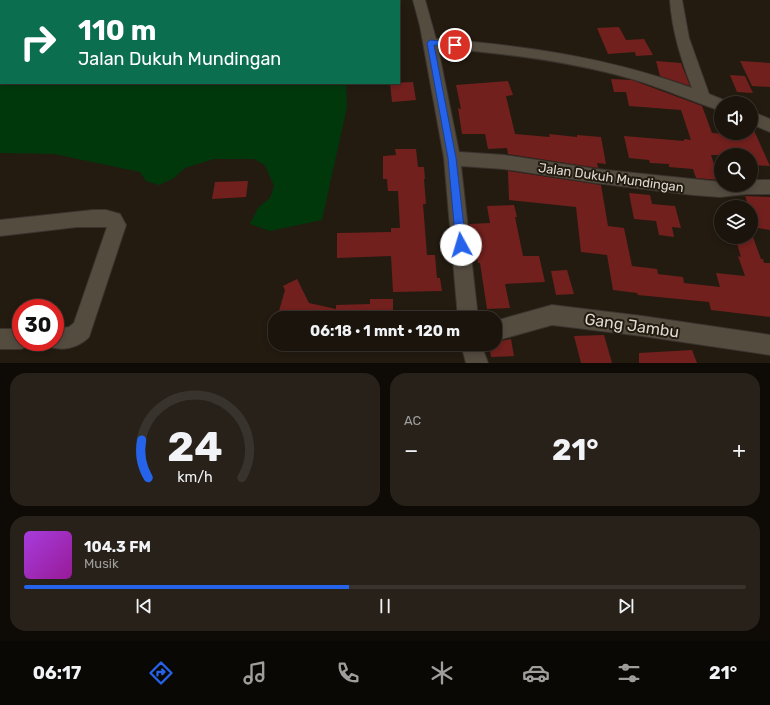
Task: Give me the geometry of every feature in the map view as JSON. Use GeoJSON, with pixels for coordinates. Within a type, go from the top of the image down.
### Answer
{"type":"FeatureCollection","features":[{"type":"Feature","properties":{"kind":"street"},"geometry":{"type":"LineString","coordinates":[[419,0],[427,26],[452,158],[467,311]]}},
{"type":"Feature","properties":{"kind":"street"},"geometry":{"type":"LineString","coordinates":[[676,0],[676,13],[683,42],[702,98]]}},
{"type":"Feature","properties":{"kind":"street"},"geometry":{"type":"LineString","coordinates":[[430,43],[538,54],[580,61],[612,68],[714,102]]}},
{"type":"Feature","properties":{"kind":"street"},"geometry":{"type":"LineString","coordinates":[[758,120],[770,126]]}},
{"type":"Feature","properties":{"kind":"street","name":"Jalan Dukuh Mundingan"},"geometry":{"type":"LineString","coordinates":[[452,158],[504,162],[596,176],[693,188],[720,190],[770,187]]}},
{"type":"Feature","properties":{"kind":"street"},"geometry":{"type":"LineString","coordinates":[[0,228],[97,219],[113,220],[116,222],[117,225],[82,330],[77,336],[64,338]]}},
{"type":"Feature","properties":{"kind":"street","name":"Gang Jambu"},"geometry":{"type":"LineString","coordinates":[[502,328],[517,323],[552,315],[642,326],[770,345]]}},
{"type":"Feature","properties":{"kind":"street"},"geometry":{"type":"LineString","coordinates":[[0,339],[12,339]]}},
{"type":"Feature","properties":{"kind":"street"},"geometry":{"type":"LineString","coordinates":[[473,351],[477,363]]}},
{"type":"Feature","properties":{"kind":"green space"},"geometry":{"type":"Polygon","coordinates":[[[0,84],[346,84],[347,107],[322,220],[270,231],[250,224],[258,208],[270,198],[274,186],[265,165],[254,159],[214,159],[185,168],[174,178],[159,185],[146,181],[140,172],[54,154],[0,153],[0,84]]]}},
{"type":"Feature","properties":{"kind":"building"},"geometry":{"type":"Polygon","coordinates":[[[619,27],[626,40],[644,39],[653,55],[636,56],[635,52],[608,54],[597,28],[619,27]]]}},
{"type":"Feature","properties":{"kind":"building"},"geometry":{"type":"Polygon","coordinates":[[[656,61],[681,63],[690,86],[660,76],[656,61]]]}},
{"type":"Feature","properties":{"kind":"building"},"geometry":{"type":"Polygon","coordinates":[[[740,61],[770,63],[770,87],[752,86],[740,61]]]}},
{"type":"Feature","properties":{"kind":"building"},"geometry":{"type":"Polygon","coordinates":[[[730,75],[745,76],[753,93],[737,92],[730,75]]]}},
{"type":"Feature","properties":{"kind":"building"},"geometry":{"type":"Polygon","coordinates":[[[611,79],[632,80],[702,106],[712,133],[714,133],[714,140],[758,139],[770,166],[758,165],[758,148],[714,148],[714,155],[711,155],[714,164],[714,180],[696,178],[693,169],[669,167],[669,164],[650,163],[649,160],[629,158],[624,136],[684,141],[684,139],[691,140],[681,110],[629,106],[626,92],[614,92],[611,79]]]}},
{"type":"Feature","properties":{"kind":"building"},"geometry":{"type":"Polygon","coordinates":[[[508,81],[513,95],[506,96],[515,134],[550,137],[549,134],[577,137],[577,135],[601,137],[606,164],[597,163],[598,168],[508,154],[507,148],[488,149],[485,134],[462,134],[458,108],[461,109],[456,85],[508,81]]]}},
{"type":"Feature","properties":{"kind":"building"},"geometry":{"type":"Polygon","coordinates":[[[413,82],[416,100],[392,102],[390,84],[400,84],[400,83],[413,82]]]}},
{"type":"Feature","properties":{"kind":"building"},"geometry":{"type":"Polygon","coordinates":[[[395,149],[416,149],[418,167],[424,167],[426,204],[423,204],[427,255],[435,255],[437,278],[440,278],[442,291],[393,292],[391,256],[337,258],[337,233],[391,232],[391,228],[400,228],[398,191],[388,191],[387,179],[383,179],[383,156],[396,155],[395,149]]]}},
{"type":"Feature","properties":{"kind":"building"},"geometry":{"type":"Polygon","coordinates":[[[508,171],[601,185],[608,226],[624,228],[632,266],[657,269],[658,274],[683,277],[684,283],[720,287],[716,273],[745,276],[738,256],[741,257],[737,244],[756,244],[764,263],[770,263],[770,317],[711,310],[709,302],[638,295],[637,293],[613,290],[607,255],[581,252],[576,207],[509,200],[508,171]]]}},
{"type":"Feature","properties":{"kind":"building"},"geometry":{"type":"Polygon","coordinates":[[[248,181],[246,197],[212,199],[215,182],[248,181]]]}},
{"type":"Feature","properties":{"kind":"building"},"geometry":{"type":"Polygon","coordinates":[[[629,193],[650,195],[652,204],[675,206],[681,228],[672,227],[674,237],[659,235],[656,221],[634,219],[629,193]]]}},
{"type":"Feature","properties":{"kind":"building"},"geometry":{"type":"Polygon","coordinates":[[[745,196],[770,197],[770,230],[758,228],[758,200],[746,200],[745,196]]]}},
{"type":"Feature","properties":{"kind":"building"},"geometry":{"type":"Polygon","coordinates":[[[514,205],[523,256],[539,256],[545,282],[505,284],[510,308],[487,309],[480,263],[478,263],[475,242],[471,242],[469,224],[490,223],[487,206],[514,205]]]}},
{"type":"Feature","properties":{"kind":"building"},"geometry":{"type":"Polygon","coordinates":[[[567,270],[574,294],[556,295],[551,271],[567,270]]]}},
{"type":"Feature","properties":{"kind":"building"},"geometry":{"type":"Polygon","coordinates":[[[297,279],[309,303],[336,309],[336,305],[370,304],[370,299],[393,299],[393,311],[279,311],[285,290],[283,286],[297,279]]]}},
{"type":"Feature","properties":{"kind":"building"},"geometry":{"type":"Polygon","coordinates":[[[604,335],[612,363],[581,363],[574,336],[604,335]]]}},
{"type":"Feature","properties":{"kind":"building"},"geometry":{"type":"Polygon","coordinates":[[[511,339],[514,356],[491,357],[490,351],[502,351],[502,341],[511,339]]]}},
{"type":"Feature","properties":{"kind":"building"},"geometry":{"type":"Polygon","coordinates":[[[692,350],[697,363],[639,363],[639,353],[692,350]]]}},
{"type":"Feature","properties":{"kind":"route"},"geometry":{"type":"LineString","coordinates":[[455,45],[430,43],[452,158],[461,245]]}}]}
